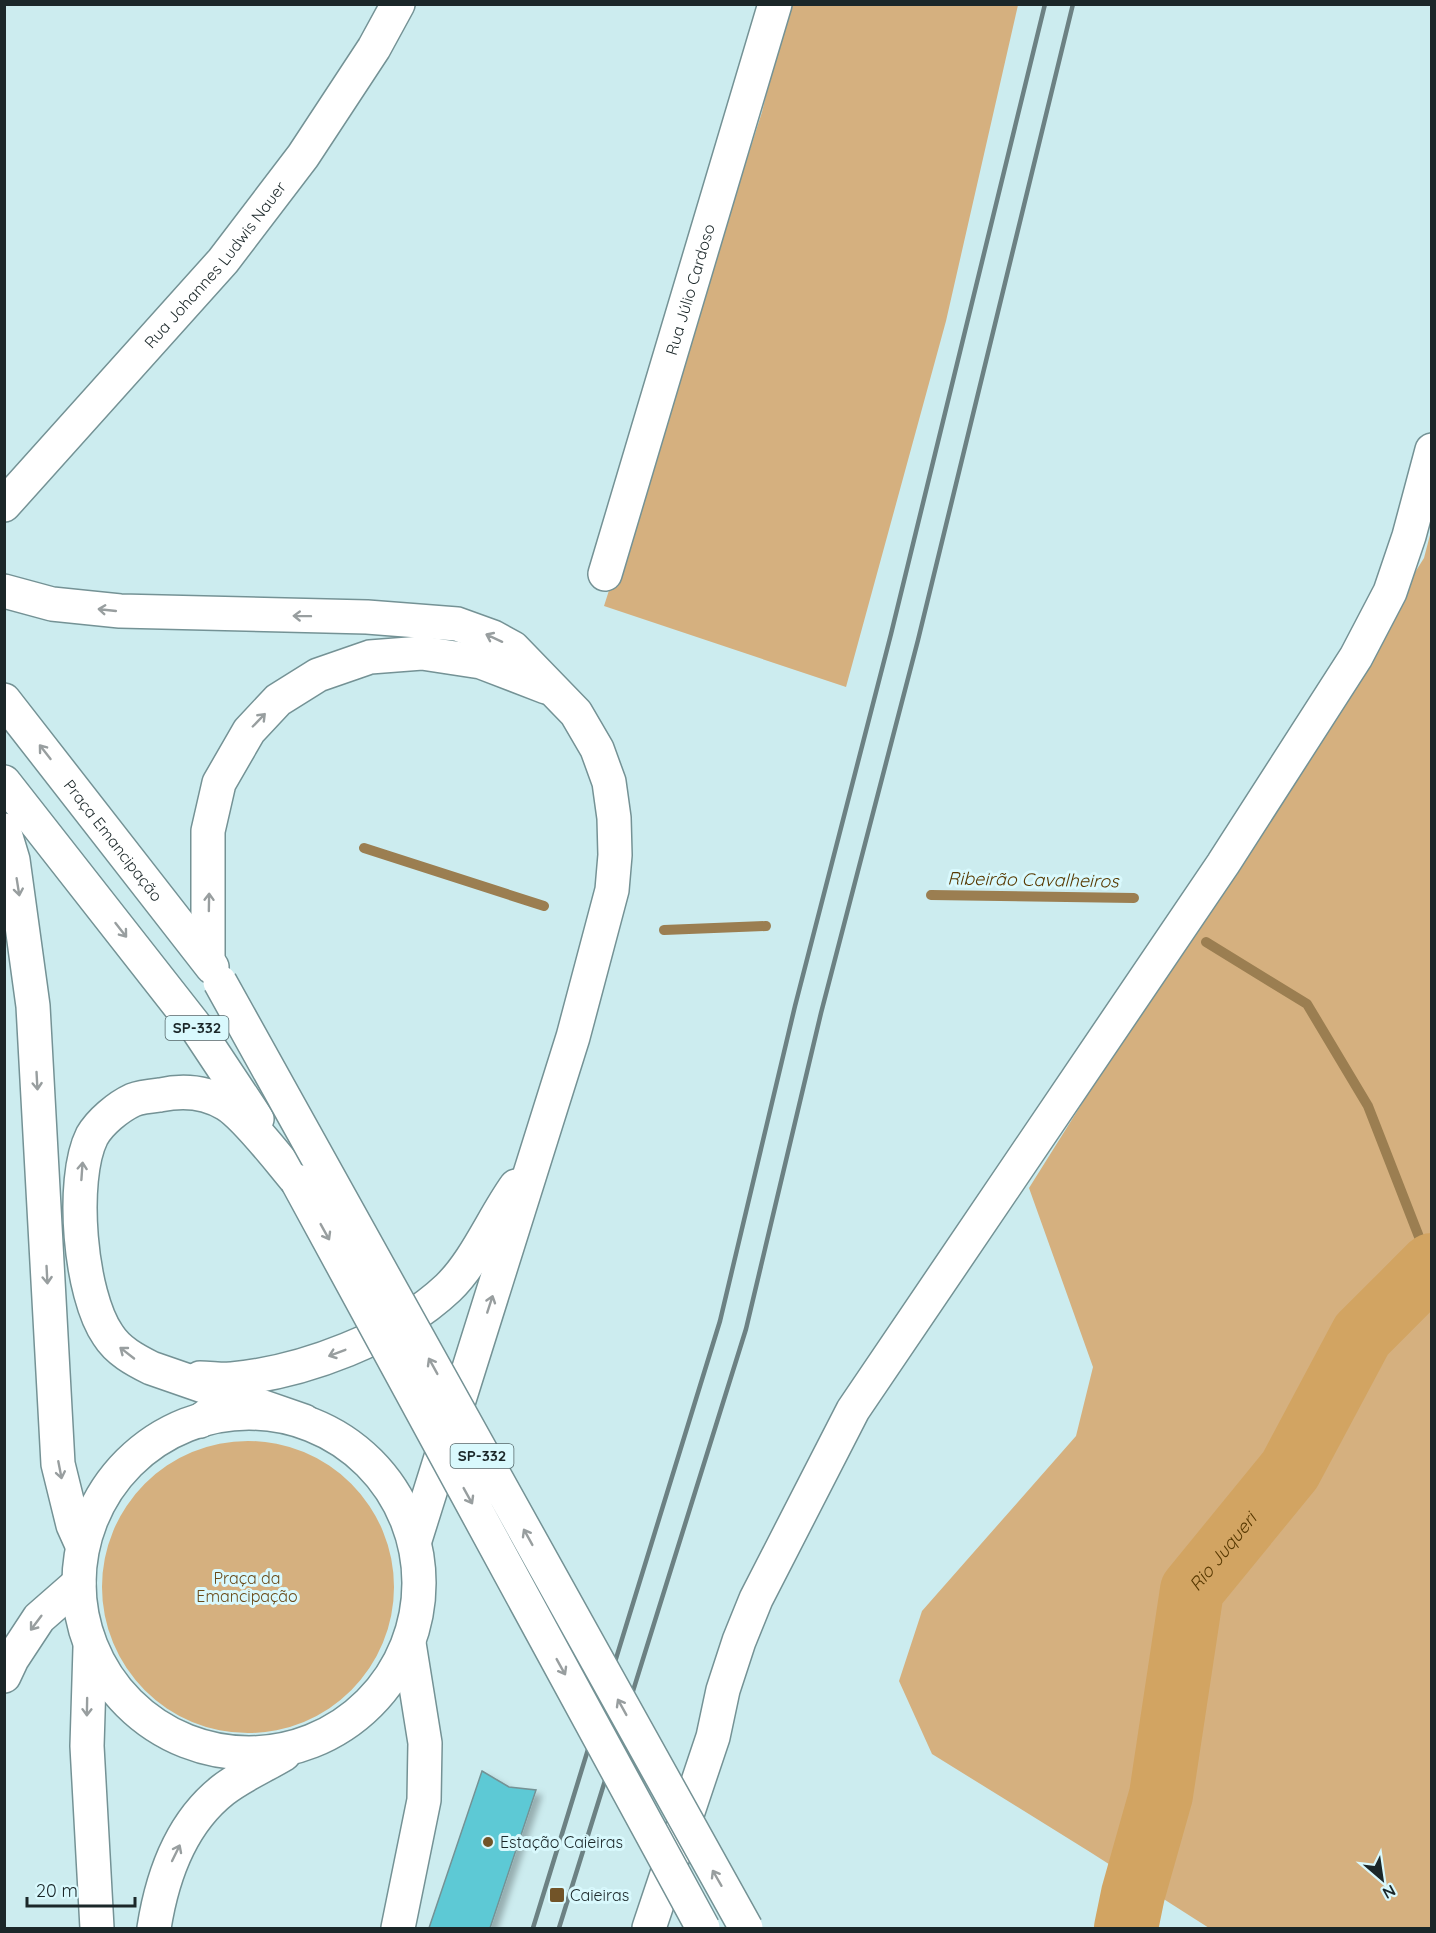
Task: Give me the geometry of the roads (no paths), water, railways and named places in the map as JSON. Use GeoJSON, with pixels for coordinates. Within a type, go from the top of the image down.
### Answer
{"type":"FeatureCollection","features":[{"type":"Feature","properties":{"kind":"main road","name":"Rua Johannes Ludwis Nauer"},"geometry":{"type":"LineString","coordinates":[[4,505],[223,261],[303,156],[374,48],[398,4]]}},
{"type":"Feature","properties":{"kind":"main road","name":"Rua Júlio Cardoso"},"geometry":{"type":"LineString","coordinates":[[605,574],[775,4]]}},
{"type":"Feature","properties":{"kind":"main road"},"geometry":{"type":"LineString","coordinates":[[649,1929],[713,1737],[723,1690],[739,1641],[756,1599],[853,1410],[1223,864],[1356,657],[1390,592],[1409,536],[1431,450]]}},
{"type":"Feature","properties":{"kind":"main road"},"geometry":{"type":"LineString","coordinates":[[4,591],[52,604],[120,611],[367,617],[457,624],[493,637],[513,648],[576,713],[597,749],[609,782],[615,818],[612,890],[573,1037],[415,1540]]}},
{"type":"Feature","properties":{"kind":"main road"},"geometry":{"type":"LineString","coordinates":[[214,971],[208,831],[219,783],[249,731],[278,700],[318,675],[370,657],[422,654],[481,662],[553,689]]}},
{"type":"Feature","properties":{"kind":"main road","name":"Praça Emancipação"},"geometry":{"type":"LineString","coordinates":[[4,700],[214,971]]}},
{"type":"Feature","properties":{"kind":"main road","name":"SP-332"},"geometry":{"type":"LineString","coordinates":[[4,782],[196,1027],[297,1181],[702,1929]]}},
{"type":"Feature","properties":{"kind":"main road"},"geometry":{"type":"LineString","coordinates":[[4,830],[13,860],[33,1006],[58,1464],[73,1524],[82,1545]]}},
{"type":"Feature","properties":{"kind":"main road","name":"SP-332"},"geometry":{"type":"LineString","coordinates":[[214,971],[746,1929]]}},
{"type":"Feature","properties":{"kind":"main road"},"geometry":{"type":"LineString","coordinates":[[153,1929],[166,1872],[185,1835],[209,1802],[225,1788],[296,1747],[344,1725],[383,1689],[409,1643],[420,1592],[415,1540],[392,1488],[354,1447],[304,1421],[151,1368],[128,1356],[109,1338],[98,1320],[89,1291],[81,1235],[80,1200],[83,1161],[93,1135],[107,1118],[134,1100],[172,1093],[209,1095],[229,1106],[297,1181]]}},
{"type":"Feature","properties":{"kind":"main road"},"geometry":{"type":"LineString","coordinates":[[179,1377],[230,1379],[275,1372],[317,1360],[364,1342],[416,1313],[448,1287],[477,1250],[500,1208],[537,1155]]}},
{"type":"Feature","properties":{"kind":"main road"},"geometry":{"type":"LineString","coordinates":[[200,1421],[245,1386],[275,1372]]}},
{"type":"Feature","properties":{"kind":"main road"},"geometry":{"type":"LineString","coordinates":[[97,1929],[87,1746],[90,1648],[79,1583],[82,1545],[104,1492],[142,1449],[192,1422],[248,1412],[304,1421]]}},
{"type":"Feature","properties":{"kind":"main road"},"geometry":{"type":"LineString","coordinates":[[4,1676],[12,1659],[39,1618],[79,1583]]}},
{"type":"Feature","properties":{"kind":"main road"},"geometry":{"type":"LineString","coordinates":[[398,1929],[424,1800],[425,1743],[409,1643]]}},
{"type":"Feature","properties":{"kind":"main road"},"geometry":{"type":"LineString","coordinates":[[90,1648],[115,1691],[152,1725],[197,1746],[246,1754],[296,1747]]}},
{"type":"Feature","properties":{"kind":"waterway","name":"Ribeirão Cavalheiros"},"geometry":{"type":"LineString","coordinates":[[364,848],[544,906]]}},
{"type":"Feature","properties":{"kind":"waterway","name":"Ribeirão Cavalheiros"},"geometry":{"type":"LineString","coordinates":[[931,895],[1134,898]]}},
{"type":"Feature","properties":{"kind":"waterway","name":"Ribeirão Cavalheiros"},"geometry":{"type":"LineString","coordinates":[[664,930],[766,926]]}},
{"type":"Feature","properties":{"kind":"waterway","name":"Ribeirão Cavalheiros"},"geometry":{"type":"LineString","coordinates":[[1206,942],[1307,1004],[1368,1106],[1430,1265]]}},
{"type":"Feature","properties":{"kind":"waterway","name":"Rio Juqueri"},"geometry":{"type":"LineString","coordinates":[[1126,1928],[1133,1894],[1161,1795],[1192,1590],[1290,1470],[1362,1335],[1432,1265]]}},
{"type":"Feature","properties":{"kind":"railway"},"geometry":{"type":"LineString","coordinates":[[533,1928],[720,1321],[795,1006],[891,634],[1045,4]]}},
{"type":"Feature","properties":{"kind":"railway"},"geometry":{"type":"LineString","coordinates":[[559,1928],[746,1329],[821,1013],[918,640],[1073,4]]}},
{"type":"Feature","properties":{"kind":"place","name":"Estação Caieiras"},"geometry":{"type":"Point","coordinates":[488,1842]}},
{"type":"Feature","properties":{"kind":"place","name":"Caieiras"},"geometry":{"type":"Point","coordinates":[557,1895]}},
{"type":"Feature","properties":{"kind":"park label","name":"Praça da Emancipação"},"geometry":{"type":"Point","coordinates":[247,1587]}}]}
